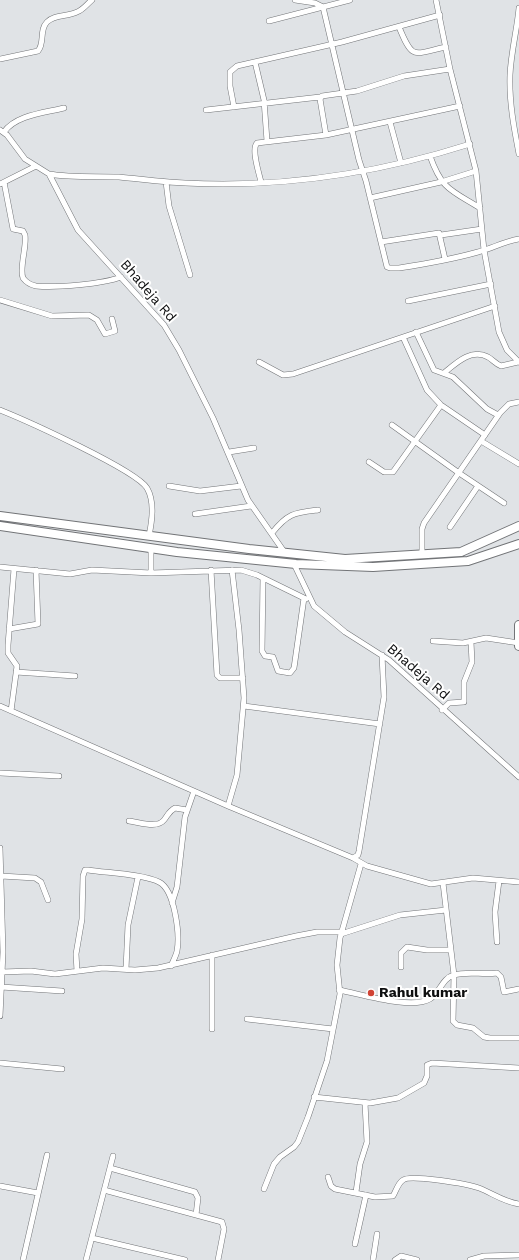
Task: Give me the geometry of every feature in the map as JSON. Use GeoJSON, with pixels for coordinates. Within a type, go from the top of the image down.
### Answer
{"type":"FeatureCollection","features":[{"type":"Feature","properties":{"kind":"main road"},"geometry":{"type":"LineString","coordinates":[[0,516],[285,553],[345,559],[462,552],[519,526]]}},
{"type":"Feature","properties":{"kind":"main road"},"geometry":{"type":"LineString","coordinates":[[0,526],[151,548],[294,564],[373,567],[468,561],[519,544]]}},
{"type":"Feature","properties":{"kind":"main road"},"geometry":{"type":"LineString","coordinates":[[519,625],[519,646]]}},
{"type":"Feature","properties":{"kind":"street"},"geometry":{"type":"LineString","coordinates":[[0,59],[38,51],[41,47],[43,26],[46,23],[54,17],[77,13],[92,0]]}},
{"type":"Feature","properties":{"kind":"street"},"geometry":{"type":"LineString","coordinates":[[295,0],[314,3],[323,7]]}},
{"type":"Feature","properties":{"kind":"street"},"geometry":{"type":"LineString","coordinates":[[269,22],[350,0]]}},
{"type":"Feature","properties":{"kind":"street"},"geometry":{"type":"LineString","coordinates":[[436,0],[450,69],[476,171],[484,250],[502,342],[518,362],[501,366],[483,356],[473,355],[464,358],[444,373]]}},
{"type":"Feature","properties":{"kind":"street"},"geometry":{"type":"LineString","coordinates":[[323,7],[352,130],[386,262],[390,268],[445,259],[484,250],[499,243],[519,239]]}},
{"type":"Feature","properties":{"kind":"street"},"geometry":{"type":"LineString","coordinates":[[519,8],[510,75],[511,102],[517,130],[519,154]]}},
{"type":"Feature","properties":{"kind":"street"},"geometry":{"type":"LineString","coordinates":[[234,107],[230,86],[230,72],[237,66],[332,44],[440,15]]}},
{"type":"Feature","properties":{"kind":"street"},"geometry":{"type":"LineString","coordinates":[[399,27],[408,49],[414,53],[446,47]]}},
{"type":"Feature","properties":{"kind":"street"},"geometry":{"type":"LineString","coordinates":[[255,62],[264,104],[267,141]]}},
{"type":"Feature","properties":{"kind":"street"},"geometry":{"type":"LineString","coordinates":[[206,110],[320,97],[343,92],[357,91],[404,76],[450,69]]}},
{"type":"Feature","properties":{"kind":"street"},"geometry":{"type":"LineString","coordinates":[[320,97],[326,135]]}},
{"type":"Feature","properties":{"kind":"street"},"geometry":{"type":"LineString","coordinates":[[261,182],[254,146],[256,143],[326,135],[460,106]]}},
{"type":"Feature","properties":{"kind":"street"},"geometry":{"type":"LineString","coordinates":[[64,108],[20,120],[2,131],[20,154],[49,174],[199,184],[261,182],[338,176],[430,156],[470,144]]}},
{"type":"Feature","properties":{"kind":"street"},"geometry":{"type":"LineString","coordinates":[[390,122],[401,162]]}},
{"type":"Feature","properties":{"kind":"street"},"geometry":{"type":"LineString","coordinates":[[430,156],[441,182],[480,208]]}},
{"type":"Feature","properties":{"kind":"street"},"geometry":{"type":"LineString","coordinates":[[36,166],[2,183],[13,229],[23,231],[25,235],[22,274],[26,281],[35,286],[48,286],[100,282],[122,277]]}},
{"type":"Feature","properties":{"kind":"street"},"geometry":{"type":"LineString","coordinates":[[370,198],[441,182],[476,171]]}},
{"type":"Feature","properties":{"kind":"street","name":"Bhadeja Rd"},"geometry":{"type":"LineString","coordinates":[[49,174],[78,230],[161,320],[173,340],[229,452],[241,486],[251,506],[272,532],[285,553]]}},
{"type":"Feature","properties":{"kind":"street"},"geometry":{"type":"LineString","coordinates":[[166,182],[169,206],[190,275]]}},
{"type":"Feature","properties":{"kind":"street"},"geometry":{"type":"LineString","coordinates":[[381,242],[436,233],[441,235],[482,229]]}},
{"type":"Feature","properties":{"kind":"street"},"geometry":{"type":"LineString","coordinates":[[441,235],[445,259]]}},
{"type":"Feature","properties":{"kind":"street"},"geometry":{"type":"LineString","coordinates":[[408,300],[491,284]]}},
{"type":"Feature","properties":{"kind":"street"},"geometry":{"type":"LineString","coordinates":[[0,300],[52,316],[89,314],[97,320],[105,334],[115,331],[116,327],[112,319]]}},
{"type":"Feature","properties":{"kind":"street"},"geometry":{"type":"LineString","coordinates":[[258,362],[283,375],[289,375],[495,306]]}},
{"type":"Feature","properties":{"kind":"street"},"geometry":{"type":"LineString","coordinates":[[416,332],[434,370],[453,377],[487,409],[498,415]]}},
{"type":"Feature","properties":{"kind":"street"},"geometry":{"type":"LineString","coordinates":[[403,337],[424,386],[441,405],[485,435]]}},
{"type":"Feature","properties":{"kind":"street"},"geometry":{"type":"LineString","coordinates":[[422,555],[422,527],[498,415],[506,406],[519,402]]}},
{"type":"Feature","properties":{"kind":"street"},"geometry":{"type":"LineString","coordinates":[[369,462],[384,472],[393,472],[441,405]]}},
{"type":"Feature","properties":{"kind":"street"},"geometry":{"type":"LineString","coordinates":[[0,410],[113,464],[140,481],[150,494],[152,519],[149,536]]}},
{"type":"Feature","properties":{"kind":"street"},"geometry":{"type":"LineString","coordinates":[[392,425],[504,503]]}},
{"type":"Feature","properties":{"kind":"street"},"geometry":{"type":"LineString","coordinates":[[481,441],[519,464]]}},
{"type":"Feature","properties":{"kind":"street"},"geometry":{"type":"LineString","coordinates":[[229,452],[254,448]]}},
{"type":"Feature","properties":{"kind":"street"},"geometry":{"type":"LineString","coordinates":[[169,486],[200,490],[241,486]]}},
{"type":"Feature","properties":{"kind":"street"},"geometry":{"type":"LineString","coordinates":[[450,527],[478,486]]}},
{"type":"Feature","properties":{"kind":"street"},"geometry":{"type":"LineString","coordinates":[[195,514],[251,506]]}},
{"type":"Feature","properties":{"kind":"street"},"geometry":{"type":"LineString","coordinates":[[272,532],[285,518],[297,513],[318,510]]}},
{"type":"Feature","properties":{"kind":"street"},"geometry":{"type":"LineString","coordinates":[[151,548],[151,573]]}},
{"type":"Feature","properties":{"kind":"street","name":"Bhadeja Rd"},"geometry":{"type":"LineString","coordinates":[[294,564],[310,601],[337,626],[382,655],[519,777]]}},
{"type":"Feature","properties":{"kind":"street"},"geometry":{"type":"LineString","coordinates":[[0,566],[14,569],[70,574],[98,570],[151,573],[232,570],[249,572],[310,601]]}},
{"type":"Feature","properties":{"kind":"street"},"geometry":{"type":"LineString","coordinates":[[11,710],[16,663],[8,653],[14,569]]}},
{"type":"Feature","properties":{"kind":"street"},"geometry":{"type":"LineString","coordinates":[[9,629],[38,624],[36,570]]}},
{"type":"Feature","properties":{"kind":"street"},"geometry":{"type":"LineString","coordinates":[[211,570],[217,675],[220,678],[243,678]]}},
{"type":"Feature","properties":{"kind":"street"},"geometry":{"type":"LineString","coordinates":[[228,806],[236,780],[244,706],[240,630],[232,570]]}},
{"type":"Feature","properties":{"kind":"street"},"geometry":{"type":"LineString","coordinates":[[263,578],[262,651],[265,656],[273,657],[276,668],[282,673],[290,673],[294,668],[304,598]]}},
{"type":"Feature","properties":{"kind":"street"},"geometry":{"type":"LineString","coordinates":[[433,640],[463,643],[486,638],[519,643]]}},
{"type":"Feature","properties":{"kind":"street"},"geometry":{"type":"LineString","coordinates":[[442,710],[449,703],[464,702],[464,682],[472,665],[471,642]]}},
{"type":"Feature","properties":{"kind":"street"},"geometry":{"type":"LineString","coordinates":[[353,858],[358,855],[359,851],[380,724],[384,690],[382,655]]}},
{"type":"Feature","properties":{"kind":"street"},"geometry":{"type":"LineString","coordinates":[[16,672],[75,676]]}},
{"type":"Feature","properties":{"kind":"street"},"geometry":{"type":"LineString","coordinates":[[0,706],[228,806],[353,858],[361,864],[424,883],[443,883],[473,878],[519,882]]}},
{"type":"Feature","properties":{"kind":"street"},"geometry":{"type":"LineString","coordinates":[[244,706],[380,724]]}},
{"type":"Feature","properties":{"kind":"street"},"geometry":{"type":"LineString","coordinates":[[0,773],[59,776]]}},
{"type":"Feature","properties":{"kind":"street"},"geometry":{"type":"LineString","coordinates":[[172,903],[176,892],[181,838],[187,810],[194,791]]}},
{"type":"Feature","properties":{"kind":"street"},"geometry":{"type":"LineString","coordinates":[[129,821],[157,824],[164,821],[168,813],[175,808],[187,810]]}},
{"type":"Feature","properties":{"kind":"street"},"geometry":{"type":"LineString","coordinates":[[0,848],[2,972],[0,1016]]}},
{"type":"Feature","properties":{"kind":"street"},"geometry":{"type":"LineString","coordinates":[[264,1189],[274,1164],[298,1142],[327,1061],[339,990],[338,957],[341,933],[361,864]]}},
{"type":"Feature","properties":{"kind":"street"},"geometry":{"type":"LineString","coordinates":[[77,971],[76,954],[82,919],[84,872],[88,870],[138,877],[159,882],[166,889],[172,903],[177,923],[177,952],[171,966]]}},
{"type":"Feature","properties":{"kind":"street"},"geometry":{"type":"LineString","coordinates":[[1,876],[35,878],[41,882],[48,900]]}},
{"type":"Feature","properties":{"kind":"street"},"geometry":{"type":"LineString","coordinates":[[126,969],[128,925],[138,877]]}},
{"type":"Feature","properties":{"kind":"street"},"geometry":{"type":"LineString","coordinates":[[497,942],[495,912],[500,881]]}},
{"type":"Feature","properties":{"kind":"street"},"geometry":{"type":"LineString","coordinates":[[443,883],[454,975],[452,1016],[455,1024],[473,1028],[484,1037],[519,1038]]}},
{"type":"Feature","properties":{"kind":"street"},"geometry":{"type":"LineString","coordinates":[[2,972],[31,971],[56,974],[103,968],[158,968],[296,936],[317,932],[341,933],[400,915],[446,910]]}},
{"type":"Feature","properties":{"kind":"street"},"geometry":{"type":"LineString","coordinates":[[401,967],[402,953],[407,947],[427,950],[451,950]]}},
{"type":"Feature","properties":{"kind":"street"},"geometry":{"type":"LineString","coordinates":[[212,955],[212,1029]]}},
{"type":"Feature","properties":{"kind":"street"},"geometry":{"type":"LineString","coordinates":[[339,990],[395,1002],[420,1002],[432,998],[446,980],[454,975],[497,973],[501,977],[504,992],[519,989]]}},
{"type":"Feature","properties":{"kind":"street"},"geometry":{"type":"LineString","coordinates":[[2,987],[62,991]]}},
{"type":"Feature","properties":{"kind":"street"},"geometry":{"type":"LineString","coordinates":[[247,1019],[333,1029]]}},
{"type":"Feature","properties":{"kind":"street"},"geometry":{"type":"LineString","coordinates":[[0,1063],[62,1069]]}},
{"type":"Feature","properties":{"kind":"street"},"geometry":{"type":"LineString","coordinates":[[314,1097],[365,1102],[398,1098],[421,1086],[426,1081],[427,1065],[429,1064],[519,1068]]}},
{"type":"Feature","properties":{"kind":"street"},"geometry":{"type":"LineString","coordinates":[[356,1192],[360,1164],[367,1142],[365,1102]]}},
{"type":"Feature","properties":{"kind":"street"},"geometry":{"type":"LineString","coordinates":[[23,1260],[47,1155]]}},
{"type":"Feature","properties":{"kind":"street"},"geometry":{"type":"LineString","coordinates":[[86,1260],[113,1156]]}},
{"type":"Feature","properties":{"kind":"street"},"geometry":{"type":"LineString","coordinates":[[110,1168],[195,1192],[197,1195],[198,1204],[196,1215]]}},
{"type":"Feature","properties":{"kind":"street"},"geometry":{"type":"LineString","coordinates":[[328,1177],[331,1186],[335,1189],[366,1195],[381,1197],[393,1196],[400,1182],[404,1179],[414,1177],[471,1186],[509,1202],[519,1204]]}},
{"type":"Feature","properties":{"kind":"street"},"geometry":{"type":"LineString","coordinates":[[0,1186],[38,1193]]}},
{"type":"Feature","properties":{"kind":"street"},"geometry":{"type":"LineString","coordinates":[[104,1190],[222,1222],[223,1236],[218,1260]]}},
{"type":"Feature","properties":{"kind":"street"},"geometry":{"type":"LineString","coordinates":[[355,1244],[366,1195]]}},
{"type":"Feature","properties":{"kind":"street"},"geometry":{"type":"LineString","coordinates":[[373,1260],[377,1234]]}},
{"type":"Feature","properties":{"kind":"street"},"geometry":{"type":"LineString","coordinates":[[92,1238],[185,1260]]}},
{"type":"Feature","properties":{"kind":"street"},"geometry":{"type":"LineString","coordinates":[[470,1260],[484,1256],[519,1255]]}},
{"type":"Feature","properties":{"kind":"street"},"geometry":{"type":"LineString","coordinates":[[395,1260],[401,1256],[414,1260]]}},
{"type":"Feature","properties":{"kind":"place","name":"Rahul kumar"},"geometry":{"type":"Point","coordinates":[371,993]}}]}
